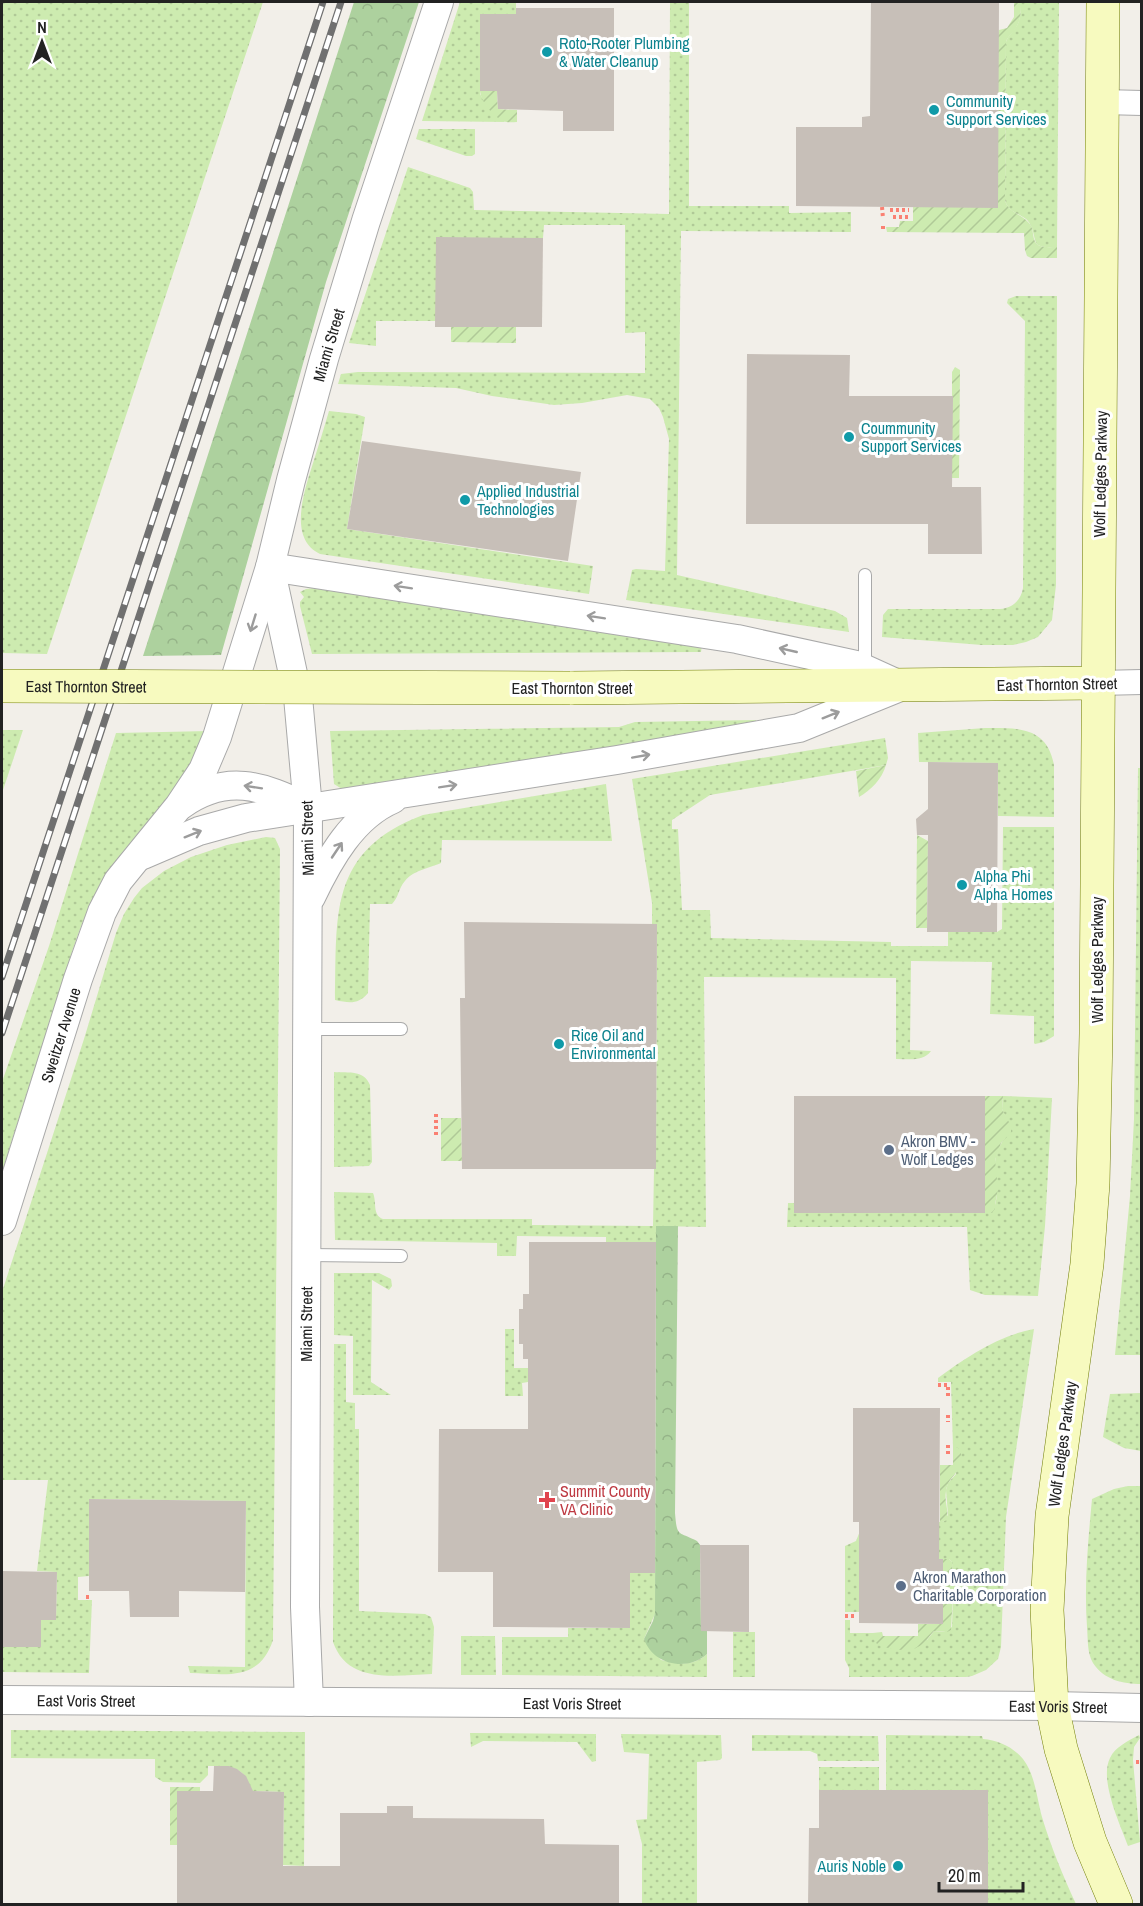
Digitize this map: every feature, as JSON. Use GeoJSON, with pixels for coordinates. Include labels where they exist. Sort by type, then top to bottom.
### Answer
{"type":"FeatureCollection","features":[{"type":"Feature","properties":{"kind":"main road","name":"Wolf Ledges Parkway"},"geometry":{"type":"LineString","coordinates":[[1103,2],[1093,1184],[1086,1264],[1052,1516],[1047,1610],[1052,1706],[1061,1749],[1090,1842],[1116,1905]]}},
{"type":"Feature","properties":{"kind":"main road","name":"East Thornton Street"},"geometry":{"type":"LineString","coordinates":[[2,686],[570,688],[1098,683]]}},
{"type":"Feature","properties":{"kind":"street","name":"Miami Street"},"geometry":{"type":"LineString","coordinates":[[309,1702],[305,1607],[308,808],[298,697],[270,567],[324,359],[366,221],[439,2]]}},
{"type":"Feature","properties":{"kind":"street"},"geometry":{"type":"LineString","coordinates":[[1103,102],[1142,103]]}},
{"type":"Feature","properties":{"kind":"street"},"geometry":{"type":"LineString","coordinates":[[270,567],[737,639],[856,665],[902,686]]}},
{"type":"Feature","properties":{"kind":"street","name":"Sweitzer Avenue"},"geometry":{"type":"LineString","coordinates":[[2,1221],[78,979],[102,912],[118,881],[139,857],[203,770],[217,737],[270,567]]}},
{"type":"Feature","properties":{"kind":"street","name":"East Thornton Street"},"geometry":{"type":"LineString","coordinates":[[1098,683],[1142,682]]}},
{"type":"Feature","properties":{"kind":"street"},"geometry":{"type":"LineString","coordinates":[[308,901],[323,871],[346,837],[364,817],[381,804],[410,792],[616,760],[799,728],[902,686]]}},
{"type":"Feature","properties":{"kind":"street"},"geometry":{"type":"LineString","coordinates":[[178,806],[207,790],[230,785],[254,786],[279,794],[308,808]]}},
{"type":"Feature","properties":{"kind":"street","name":"Sweitzer Avenue"},"geometry":{"type":"LineString","coordinates":[[139,857],[199,831],[246,818],[410,792]]}},
{"type":"Feature","properties":{"kind":"street","name":"East Voris Street"},"geometry":{"type":"LineString","coordinates":[[2,1700],[1142,1708]]}},
{"type":"Feature","properties":{"kind":"lane"},"geometry":{"type":"LineString","coordinates":[[865,575],[865,669]]}},
{"type":"Feature","properties":{"kind":"lane"},"geometry":{"type":"LineString","coordinates":[[308,1029],[401,1029]]}},
{"type":"Feature","properties":{"kind":"lane"},"geometry":{"type":"LineString","coordinates":[[307,1256],[401,1256]]}},
{"type":"Feature","properties":{"kind":"path"},"geometry":{"type":"LineString","coordinates":[[882,207],[883,218]]}},
{"type":"Feature","properties":{"kind":"path"},"geometry":{"type":"LineString","coordinates":[[890,210],[909,210]]}},
{"type":"Feature","properties":{"kind":"path"},"geometry":{"type":"LineString","coordinates":[[893,217],[909,218]]}},
{"type":"Feature","properties":{"kind":"path"},"geometry":{"type":"LineString","coordinates":[[883,226],[883,232]]}},
{"type":"Feature","properties":{"kind":"path"},"geometry":{"type":"LineString","coordinates":[[436,1114],[436,1138]]}},
{"type":"Feature","properties":{"kind":"path"},"geometry":{"type":"LineString","coordinates":[[938,1384],[948,1384],[948,1398]]}},
{"type":"Feature","properties":{"kind":"path"},"geometry":{"type":"LineString","coordinates":[[948,1415],[948,1422]]}},
{"type":"Feature","properties":{"kind":"path"},"geometry":{"type":"LineString","coordinates":[[948,1445],[948,1455]]}},
{"type":"Feature","properties":{"kind":"path"},"geometry":{"type":"LineString","coordinates":[[86,1597],[92,1597]]}},
{"type":"Feature","properties":{"kind":"path"},"geometry":{"type":"LineString","coordinates":[[845,1616],[854,1616]]}},
{"type":"Feature","properties":{"kind":"green space"},"geometry":{"type":"Polygon","coordinates":[[[2,2],[263,2],[47,654],[2,653],[2,2]]]}},
{"type":"Feature","properties":{"kind":"green space"},"geometry":{"type":"Polygon","coordinates":[[[354,2],[419,2],[326,282],[221,655],[143,656],[354,2]]]}},
{"type":"Feature","properties":{"kind":"green space"},"geometry":{"type":"Polygon","coordinates":[[[460,2],[516,2],[516,14],[480,14],[480,94],[487,106],[505,122],[422,121],[460,2]]]}},
{"type":"Feature","properties":{"kind":"green space"},"geometry":{"type":"Polygon","coordinates":[[[670,2],[689,2],[689,206],[789,206],[789,213],[851,212],[851,232],[681,231],[677,575],[835,611],[847,618],[849,632],[626,600],[632,570],[665,571],[669,439],[659,408],[650,399],[627,395],[582,403],[554,405],[456,388],[338,384],[341,374],[358,372],[645,373],[645,332],[625,333],[625,225],[544,225],[543,238],[436,321],[376,321],[376,346],[349,343],[408,167],[470,188],[473,192],[474,210],[669,214],[670,2]]]}},
{"type":"Feature","properties":{"kind":"green space"},"geometry":{"type":"Polygon","coordinates":[[[1014,2],[1021,2],[1021,8],[1018,23],[1006,42],[1005,200],[1009,208],[1031,225],[1034,240],[1038,245],[1057,247],[1057,258],[1027,256],[1024,233],[887,232],[886,227],[899,227],[900,221],[913,221],[913,207],[999,30],[1007,28],[1014,17],[1014,2]]]}},
{"type":"Feature","properties":{"kind":"green space"},"geometry":{"type":"Polygon","coordinates":[[[1021,2],[1059,2],[1057,247],[1038,245],[1029,222],[1011,209],[1005,200],[1006,42],[1018,24],[1021,2]]]}},
{"type":"Feature","properties":{"kind":"green space"},"geometry":{"type":"Polygon","coordinates":[[[480,91],[497,91],[498,109],[517,110],[517,122],[505,122],[495,116],[485,104],[480,91]]]}},
{"type":"Feature","properties":{"kind":"green space"},"geometry":{"type":"Polygon","coordinates":[[[419,129],[475,129],[475,154],[466,156],[416,139],[419,129]]]}},
{"type":"Feature","properties":{"kind":"green space"},"geometry":{"type":"Polygon","coordinates":[[[1016,296],[1057,296],[1056,585],[1052,620],[1038,637],[1013,645],[982,645],[882,637],[883,615],[888,609],[1000,609],[1012,605],[1022,592],[1025,321],[1007,303],[1008,299],[1016,296]]]}},
{"type":"Feature","properties":{"kind":"green space"},"geometry":{"type":"Polygon","coordinates":[[[451,327],[516,327],[516,343],[451,342],[451,327]]]}},
{"type":"Feature","properties":{"kind":"green space"},"geometry":{"type":"Polygon","coordinates":[[[955,367],[960,370],[959,478],[952,478],[952,372],[955,367]]]}},
{"type":"Feature","properties":{"kind":"green space"},"geometry":{"type":"Polygon","coordinates":[[[329,411],[365,417],[347,529],[593,566],[589,594],[320,554],[310,546],[304,536],[301,511],[303,497],[329,411]]]}},
{"type":"Feature","properties":{"kind":"green space"},"geometry":{"type":"Polygon","coordinates":[[[314,588],[702,645],[701,652],[312,654],[300,606],[304,597],[300,592],[314,588]]]}},
{"type":"Feature","properties":{"kind":"green space"},"geometry":{"type":"Polygon","coordinates":[[[756,720],[756,725],[342,789],[334,784],[330,731],[619,727],[635,722],[756,720]]]}},
{"type":"Feature","properties":{"kind":"green space"},"geometry":{"type":"Polygon","coordinates":[[[985,728],[1019,729],[1038,736],[1045,743],[1054,765],[1054,817],[998,816],[998,763],[919,762],[918,733],[985,728]]]}},
{"type":"Feature","properties":{"kind":"green space"},"geometry":{"type":"Polygon","coordinates":[[[2,730],[23,730],[2,793],[2,730]]]}},
{"type":"Feature","properties":{"kind":"green space"},"geometry":{"type":"Polygon","coordinates":[[[209,731],[187,773],[129,845],[94,898],[80,928],[2,1172],[2,1082],[49,946],[116,733],[209,731]]]}},
{"type":"Feature","properties":{"kind":"green space"},"geometry":{"type":"Polygon","coordinates":[[[885,738],[888,758],[886,765],[710,795],[672,820],[672,829],[678,829],[682,910],[710,910],[711,938],[891,942],[891,946],[948,946],[948,932],[997,932],[1002,929],[1003,827],[1054,827],[1054,1036],[1035,1044],[1034,1016],[990,1014],[992,962],[911,961],[910,1050],[931,1051],[924,1057],[915,1059],[896,1059],[896,978],[704,977],[706,1227],[657,1226],[656,1242],[606,1242],[606,1237],[517,1236],[516,1256],[497,1256],[497,1243],[335,1240],[334,1192],[373,1193],[377,1215],[383,1219],[532,1219],[532,1225],[653,1226],[654,1169],[656,1168],[657,924],[652,924],[652,903],[632,779],[885,738]]]}},
{"type":"Feature","properties":{"kind":"green space"},"geometry":{"type":"Polygon","coordinates":[[[886,765],[876,784],[859,797],[856,771],[886,765]]]}},
{"type":"Feature","properties":{"kind":"green space"},"geometry":{"type":"Polygon","coordinates":[[[1138,768],[1142,768],[1142,1355],[1115,1355],[1130,1196],[1134,1119],[1138,768]]]}},
{"type":"Feature","properties":{"kind":"green space"},"geometry":{"type":"Polygon","coordinates":[[[606,784],[612,841],[442,840],[441,863],[418,871],[409,877],[392,904],[370,904],[368,993],[361,1000],[353,1002],[335,1000],[336,940],[344,889],[354,867],[369,847],[392,830],[423,815],[606,784]]]}},
{"type":"Feature","properties":{"kind":"green space"},"geometry":{"type":"Polygon","coordinates":[[[917,835],[928,841],[927,928],[916,928],[917,835]]]}},
{"type":"Feature","properties":{"kind":"green space"},"geometry":{"type":"Polygon","coordinates":[[[266,837],[275,838],[280,849],[273,1640],[267,1654],[259,1663],[240,1673],[190,1673],[188,1666],[245,1667],[246,1501],[89,1499],[89,1576],[78,1577],[78,1600],[92,1600],[89,1673],[2,1672],[2,1647],[41,1647],[41,1620],[56,1620],[57,1572],[37,1571],[48,1480],[2,1480],[2,1292],[124,914],[142,888],[164,871],[191,857],[227,845],[266,837]]]}},
{"type":"Feature","properties":{"kind":"green space"},"geometry":{"type":"Polygon","coordinates":[[[334,1072],[360,1075],[370,1085],[372,1162],[369,1166],[334,1167],[334,1072]]]}},
{"type":"Feature","properties":{"kind":"green space"},"geometry":{"type":"Polygon","coordinates":[[[985,1096],[1003,1096],[1002,1109],[1011,1126],[1011,1132],[1001,1143],[995,1160],[998,1189],[992,1213],[985,1213],[985,1096]]]}},
{"type":"Feature","properties":{"kind":"green space"},"geometry":{"type":"Polygon","coordinates":[[[1003,1096],[1052,1098],[1045,1226],[1038,1296],[985,1295],[970,1290],[967,1227],[787,1227],[788,1203],[794,1203],[794,1213],[995,1205],[996,1156],[1011,1129],[1002,1109],[1003,1096]]]}},
{"type":"Feature","properties":{"kind":"green space"},"geometry":{"type":"Polygon","coordinates":[[[441,1118],[461,1118],[462,1161],[441,1161],[441,1118]]]}},
{"type":"Feature","properties":{"kind":"green space"},"geometry":{"type":"Polygon","coordinates":[[[656,1226],[678,1226],[675,1513],[680,1533],[697,1541],[700,1545],[701,1631],[707,1631],[707,1654],[699,1660],[681,1664],[671,1663],[655,1655],[648,1648],[644,1639],[655,1613],[656,1226]]]}},
{"type":"Feature","properties":{"kind":"green space"},"geometry":{"type":"Polygon","coordinates":[[[334,1273],[379,1273],[391,1279],[392,1286],[389,1290],[372,1280],[371,1382],[391,1395],[353,1395],[353,1336],[334,1335],[334,1273]]]}},
{"type":"Feature","properties":{"kind":"green space"},"geometry":{"type":"Polygon","coordinates":[[[505,1329],[514,1329],[514,1368],[528,1368],[528,1382],[522,1383],[523,1396],[505,1396],[505,1329]]]}},
{"type":"Feature","properties":{"kind":"green space"},"geometry":{"type":"Polygon","coordinates":[[[1034,1329],[1006,1517],[1001,1647],[998,1659],[986,1670],[966,1677],[849,1677],[849,1668],[845,1660],[845,1620],[850,1620],[850,1633],[873,1633],[873,1638],[927,1640],[934,1631],[944,1632],[952,1627],[952,1562],[949,1559],[859,1559],[859,1612],[845,1612],[845,1546],[856,1541],[860,1523],[943,1522],[948,1515],[946,1490],[948,1483],[956,1474],[958,1448],[953,1448],[951,1382],[938,1382],[938,1378],[984,1348],[1009,1336],[1034,1329]]]}},
{"type":"Feature","properties":{"kind":"green space"},"geometry":{"type":"Polygon","coordinates":[[[334,1344],[346,1344],[346,1402],[355,1403],[355,1429],[359,1429],[359,1611],[425,1614],[431,1617],[434,1627],[432,1674],[389,1676],[361,1671],[340,1656],[333,1642],[334,1344]]]}},
{"type":"Feature","properties":{"kind":"green space"},"geometry":{"type":"Polygon","coordinates":[[[1141,1393],[1141,1451],[1124,1448],[1103,1437],[1110,1394],[1141,1393]]]}},
{"type":"Feature","properties":{"kind":"green space"},"geometry":{"type":"Polygon","coordinates":[[[953,1448],[961,1451],[960,1466],[946,1491],[947,1520],[940,1523],[940,1465],[953,1465],[953,1448]]]}},
{"type":"Feature","properties":{"kind":"green space"},"geometry":{"type":"Polygon","coordinates":[[[1141,1486],[1141,1684],[1121,1682],[1097,1669],[1089,1650],[1086,1611],[1092,1499],[1114,1489],[1141,1486]]]}},
{"type":"Feature","properties":{"kind":"green space"},"geometry":{"type":"Polygon","coordinates":[[[943,1559],[949,1559],[952,1562],[951,1630],[934,1631],[924,1643],[913,1649],[894,1649],[877,1644],[873,1633],[882,1632],[883,1636],[918,1636],[918,1624],[943,1624],[943,1559]]]}},
{"type":"Feature","properties":{"kind":"green space"},"geometry":{"type":"Polygon","coordinates":[[[630,1573],[655,1573],[655,1614],[644,1639],[661,1660],[691,1663],[707,1654],[707,1677],[502,1675],[502,1637],[568,1637],[568,1628],[630,1628],[630,1573]]]}},
{"type":"Feature","properties":{"kind":"green space"},"geometry":{"type":"Polygon","coordinates":[[[733,1632],[755,1632],[755,1677],[733,1677],[733,1632]]]}},
{"type":"Feature","properties":{"kind":"green space"},"geometry":{"type":"Polygon","coordinates":[[[461,1636],[495,1636],[496,1675],[461,1675],[461,1636]]]}},
{"type":"Feature","properties":{"kind":"green space"},"geometry":{"type":"Polygon","coordinates":[[[11,1730],[305,1732],[304,1866],[283,1865],[284,1792],[251,1791],[245,1777],[236,1769],[208,1766],[208,1775],[200,1783],[163,1782],[155,1777],[155,1759],[11,1758],[11,1730]]]}},
{"type":"Feature","properties":{"kind":"green space"},"geometry":{"type":"Polygon","coordinates":[[[470,1733],[596,1734],[596,1761],[592,1762],[577,1742],[483,1741],[471,1747],[470,1733]]]}},
{"type":"Feature","properties":{"kind":"green space"},"geometry":{"type":"Polygon","coordinates":[[[621,1734],[721,1735],[722,1758],[697,1762],[697,1904],[642,1904],[642,1844],[636,1820],[647,1819],[649,1754],[624,1752],[621,1734]]]}},
{"type":"Feature","properties":{"kind":"green space"},"geometry":{"type":"Polygon","coordinates":[[[752,1735],[878,1736],[879,1761],[818,1761],[817,1754],[810,1751],[752,1751],[752,1735]]]}},
{"type":"Feature","properties":{"kind":"green space"},"geometry":{"type":"Polygon","coordinates":[[[886,1735],[982,1736],[983,1739],[1005,1745],[1015,1751],[1023,1759],[1030,1772],[1049,1839],[1076,1904],[988,1904],[988,1791],[886,1790],[886,1735]]]}},
{"type":"Feature","properties":{"kind":"green space"},"geometry":{"type":"Polygon","coordinates":[[[1139,1735],[1140,1738],[1134,1747],[1133,1760],[1140,1842],[1128,1846],[1112,1802],[1107,1767],[1115,1751],[1139,1735]]]}},
{"type":"Feature","properties":{"kind":"green space"},"geometry":{"type":"Polygon","coordinates":[[[819,1767],[879,1767],[879,1790],[819,1790],[819,1767]]]}},
{"type":"Feature","properties":{"kind":"green space"},"geometry":{"type":"Polygon","coordinates":[[[170,1787],[200,1787],[200,1791],[177,1792],[177,1845],[170,1845],[170,1787]]]}},
{"type":"Feature","properties":{"kind":"building","name":"Community Support Services"},"geometry":{"type":"Polygon","coordinates":[[[871,2],[999,2],[998,208],[796,206],[796,127],[862,127],[862,117],[870,116],[871,2]]]}},
{"type":"Feature","properties":{"kind":"building","name":"Roto-Rooter Plumbing & Water Cleanup"},"geometry":{"type":"Polygon","coordinates":[[[516,8],[614,8],[614,131],[563,131],[563,111],[498,109],[497,91],[480,91],[480,14],[516,14],[516,8]]]}},
{"type":"Feature","properties":{"kind":"building"},"geometry":{"type":"Polygon","coordinates":[[[436,237],[543,238],[542,327],[435,327],[436,237]]]}},
{"type":"Feature","properties":{"kind":"building","name":"Coummunity Support Services"},"geometry":{"type":"Polygon","coordinates":[[[747,354],[850,355],[849,396],[953,396],[952,487],[981,487],[982,554],[928,554],[928,524],[746,524],[747,354]]]}},
{"type":"Feature","properties":{"kind":"building","name":"Applied Industrial Technologies"},"geometry":{"type":"Polygon","coordinates":[[[362,441],[581,472],[568,561],[347,529],[362,441]]]}},
{"type":"Feature","properties":{"kind":"building","name":"Alpha Phi Alpha Homes"},"geometry":{"type":"Polygon","coordinates":[[[928,762],[998,763],[997,932],[927,932],[928,835],[917,835],[916,819],[928,809],[928,762]]]}},
{"type":"Feature","properties":{"kind":"building","name":"Rice Oil and Environmental"},"geometry":{"type":"Polygon","coordinates":[[[464,922],[657,924],[656,1169],[462,1169],[460,998],[465,998],[464,922]]]}},
{"type":"Feature","properties":{"kind":"building","name":"Akron BMV - Wolf Ledges"},"geometry":{"type":"Polygon","coordinates":[[[794,1096],[985,1096],[985,1213],[794,1213],[794,1096]]]}},
{"type":"Feature","properties":{"kind":"building","name":"Summit County VA Clinic"},"geometry":{"type":"Polygon","coordinates":[[[529,1242],[656,1242],[655,1573],[630,1573],[630,1628],[493,1627],[493,1572],[438,1572],[439,1429],[528,1429],[528,1359],[523,1359],[523,1344],[519,1344],[519,1309],[523,1309],[523,1294],[529,1294],[529,1242]]]}},
{"type":"Feature","properties":{"kind":"building"},"geometry":{"type":"Polygon","coordinates":[[[853,1408],[940,1408],[939,1559],[943,1559],[943,1624],[859,1623],[859,1522],[853,1522],[853,1408]]]}},
{"type":"Feature","properties":{"kind":"building"},"geometry":{"type":"Polygon","coordinates":[[[89,1499],[246,1501],[245,1592],[179,1591],[179,1617],[130,1617],[129,1591],[89,1591],[89,1499]]]}},
{"type":"Feature","properties":{"kind":"building"},"geometry":{"type":"Polygon","coordinates":[[[700,1545],[749,1545],[749,1632],[701,1631],[700,1545]]]}},
{"type":"Feature","properties":{"kind":"building"},"geometry":{"type":"Polygon","coordinates":[[[2,1571],[57,1572],[56,1620],[41,1620],[41,1647],[2,1647],[2,1571]]]}},
{"type":"Feature","properties":{"kind":"building"},"geometry":{"type":"Polygon","coordinates":[[[214,1766],[229,1766],[237,1769],[246,1776],[253,1791],[284,1792],[283,1866],[340,1866],[340,1813],[387,1813],[387,1806],[413,1806],[413,1818],[544,1819],[545,1844],[619,1845],[619,1905],[177,1905],[177,1791],[213,1791],[214,1766]]]}},
{"type":"Feature","properties":{"kind":"building","name":"Auris Noble"},"geometry":{"type":"Polygon","coordinates":[[[819,1790],[988,1790],[988,1905],[808,1905],[809,1828],[819,1828],[819,1790]]]}},
{"type":"Feature","properties":{"kind":"railway"},"geometry":{"type":"LineString","coordinates":[[2,977],[323,2]]}},
{"type":"Feature","properties":{"kind":"railway"},"geometry":{"type":"LineString","coordinates":[[2,1033],[341,2]]}},
{"type":"Feature","properties":{"kind":"place","name":"Roto-Rooter Plumbing & Water Cleanup"},"geometry":{"type":"Point","coordinates":[547,52]}},
{"type":"Feature","properties":{"kind":"place","name":"Community Support Services"},"geometry":{"type":"Point","coordinates":[934,110]}},
{"type":"Feature","properties":{"kind":"place","name":"Coummunity Support Services"},"geometry":{"type":"Point","coordinates":[849,437]}},
{"type":"Feature","properties":{"kind":"place","name":"Applied Industrial Technologies"},"geometry":{"type":"Point","coordinates":[465,500]}},
{"type":"Feature","properties":{"kind":"place","name":"Alpha Phi Alpha Homes"},"geometry":{"type":"Point","coordinates":[962,885]}},
{"type":"Feature","properties":{"kind":"place","name":"Rice Oil and Environmental"},"geometry":{"type":"Point","coordinates":[559,1044]}},
{"type":"Feature","properties":{"kind":"place","name":"Akron BMV - Wolf Ledges"},"geometry":{"type":"Point","coordinates":[889,1150]}},
{"type":"Feature","properties":{"kind":"place","name":"Summit County VA Clinic"},"geometry":{"type":"Point","coordinates":[547,1500]}},
{"type":"Feature","properties":{"kind":"place","name":"Akron Marathon Charitable Corporation"},"geometry":{"type":"Point","coordinates":[901,1586]}},
{"type":"Feature","properties":{"kind":"place","name":"Auris Noble"},"geometry":{"type":"Point","coordinates":[898,1866]}}]}
